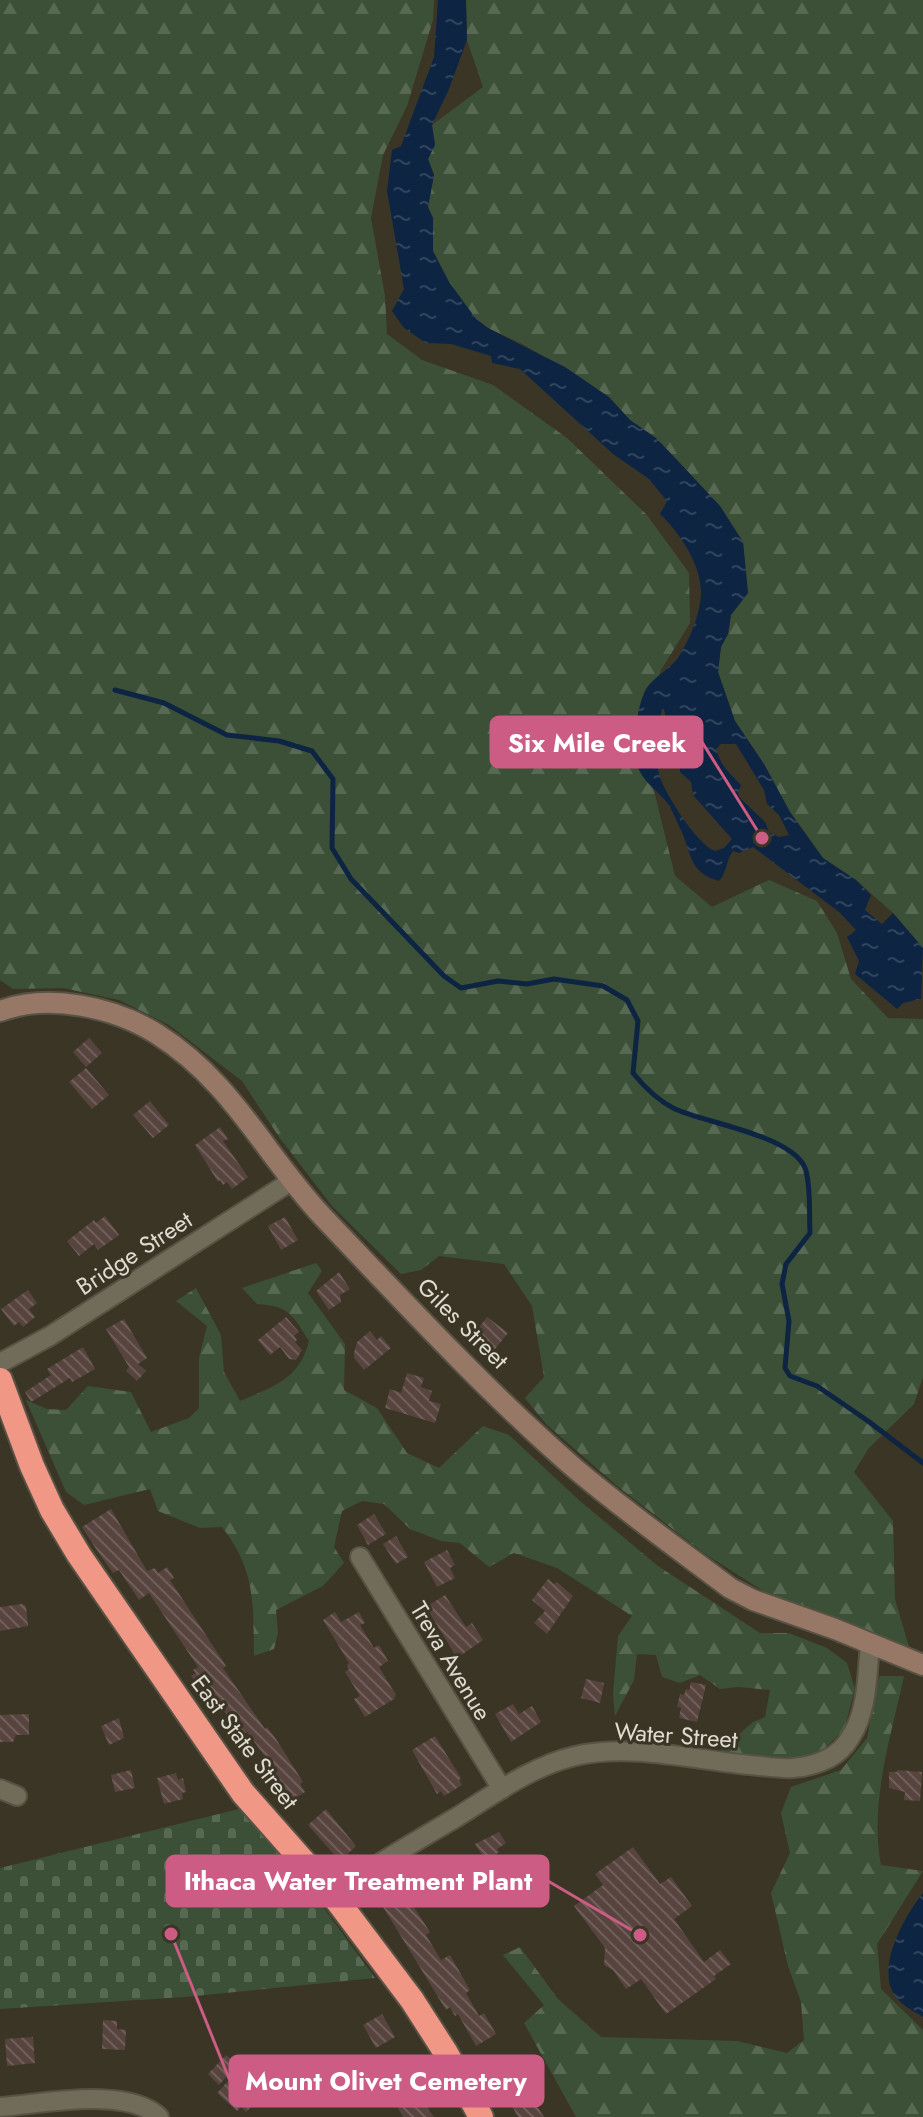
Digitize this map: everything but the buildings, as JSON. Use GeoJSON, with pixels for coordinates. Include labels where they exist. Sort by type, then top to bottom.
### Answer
{"type":"FeatureCollection","features":[{"type":"Feature","properties":{"kind":"highway","name":"East State Street"},"geometry":{"type":"LineString","coordinates":[[0,1380],[32,1466],[52,1510],[79,1555],[243,1793],[333,1895],[412,2000],[481,2117]]}},
{"type":"Feature","properties":{"kind":"street","name":"Giles Street"},"geometry":{"type":"LineString","coordinates":[[0,1011],[38,1004],[72,1005],[126,1017],[158,1034],[215,1079],[321,1214],[496,1394],[571,1465],[741,1594],[923,1665]]}},
{"type":"Feature","properties":{"kind":"street","name":"Bridge Street"},"geometry":{"type":"LineString","coordinates":[[0,1363],[50,1336],[293,1180]]}},
{"type":"Feature","properties":{"kind":"street","name":"Treva Avenue"},"geometry":{"type":"LineString","coordinates":[[360,1557],[502,1789]]}},
{"type":"Feature","properties":{"kind":"street","name":"Water Street"},"geometry":{"type":"LineString","coordinates":[[333,1895],[529,1773],[563,1759],[594,1754],[645,1753],[790,1768],[821,1762],[842,1749],[858,1723],[865,1694],[870,1644]]}},
{"type":"Feature","properties":{"kind":"street"},"geometry":{"type":"LineString","coordinates":[[0,2107],[110,2098],[136,2104],[159,2117]]}},
{"type":"Feature","properties":{"kind":"green space"},"geometry":{"type":"Polygon","coordinates":[[[0,0],[434,0],[433,20],[407,106],[383,155],[371,218],[385,296],[387,334],[422,360],[493,385],[567,438],[647,515],[689,573],[690,623],[661,670],[642,742],[675,876],[712,907],[769,880],[817,901],[837,933],[851,979],[888,1018],[923,1019],[923,1377],[914,1404],[869,1448],[854,1472],[893,1521],[895,1599],[909,1647],[768,1594],[705,1554],[616,1485],[546,1424],[525,1398],[544,1377],[532,1306],[504,1264],[439,1256],[421,1270],[401,1274],[332,1206],[279,1137],[242,1081],[169,1025],[119,1000],[63,988],[13,989],[0,980],[0,0]]]}},
{"type":"Feature","properties":{"kind":"green space"},"geometry":{"type":"Polygon","coordinates":[[[466,0],[923,0],[923,948],[893,913],[856,880],[823,858],[790,812],[764,764],[735,721],[718,672],[721,647],[728,634],[731,615],[748,593],[743,542],[720,506],[656,438],[630,420],[609,397],[476,319],[449,282],[433,251],[433,218],[428,207],[434,175],[428,159],[435,144],[432,125],[483,87],[467,40],[466,0]]]}},
{"type":"Feature","properties":{"kind":"green space"},"geometry":{"type":"Polygon","coordinates":[[[316,1263],[322,1271],[308,1293],[345,1344],[344,1390],[377,1408],[407,1453],[439,1468],[483,1426],[509,1435],[580,1501],[658,1566],[760,1633],[789,1633],[827,1648],[847,1663],[855,1689],[844,1730],[818,1754],[780,1762],[715,1755],[753,1722],[765,1717],[770,1690],[720,1689],[700,1675],[680,1683],[662,1677],[656,1655],[637,1654],[634,1680],[615,1716],[613,1694],[618,1636],[632,1616],[557,1568],[514,1553],[489,1567],[460,1543],[441,1541],[410,1529],[384,1504],[362,1501],[342,1511],[334,1547],[344,1563],[323,1586],[276,1610],[278,1633],[274,1649],[254,1656],[252,1603],[247,1573],[222,1527],[200,1528],[158,1511],[150,1489],[84,1505],[66,1492],[26,1400],[47,1409],[66,1410],[88,1386],[131,1392],[151,1432],[189,1418],[199,1408],[199,1358],[207,1326],[176,1301],[196,1288],[221,1335],[224,1372],[240,1401],[264,1391],[292,1373],[305,1354],[309,1341],[289,1313],[257,1304],[242,1288],[316,1263]]]}},
{"type":"Feature","properties":{"kind":"green space"},"geometry":{"type":"Polygon","coordinates":[[[879,1676],[904,1676],[880,1794],[878,1842],[881,1865],[923,1871],[877,1944],[881,1989],[923,2030],[923,2117],[576,2117],[524,2023],[544,2005],[503,1955],[520,1947],[558,1999],[601,2037],[737,2041],[787,2053],[804,2040],[801,2002],[788,1966],[771,1893],[790,1853],[781,1813],[791,1787],[841,1770],[867,1738],[879,1676]]]}},
{"type":"Feature","properties":{"kind":"green space"},"geometry":{"type":"Polygon","coordinates":[[[239,1809],[310,1889],[375,1978],[185,1997],[0,2009],[0,1868],[239,1809]]]}},
{"type":"Feature","properties":{"kind":"water"},"geometry":{"type":"Polygon","coordinates":[[[438,0],[466,0],[467,40],[432,125],[435,145],[428,159],[434,175],[428,207],[433,218],[433,251],[449,282],[476,319],[488,328],[565,367],[609,397],[630,420],[656,438],[720,506],[743,542],[748,593],[731,615],[728,634],[721,647],[718,672],[735,721],[764,764],[790,812],[823,858],[856,880],[871,895],[865,910],[882,924],[893,913],[923,948],[921,999],[903,1003],[897,1009],[855,974],[859,961],[847,937],[856,930],[839,912],[753,847],[739,853],[733,851],[719,881],[701,872],[692,860],[669,806],[641,773],[635,743],[641,700],[651,683],[682,651],[696,619],[701,594],[694,561],[660,514],[667,501],[649,479],[613,454],[520,369],[492,363],[491,356],[451,344],[426,343],[404,328],[392,311],[404,289],[387,191],[392,150],[401,146],[434,57],[438,0]],[[662,709],[657,753],[658,770],[664,786],[683,819],[700,839],[715,851],[724,848],[732,839],[693,795],[691,782],[680,772],[662,709]],[[721,744],[716,749],[723,765],[741,785],[740,798],[765,822],[769,832],[779,837],[789,835],[779,815],[767,804],[764,790],[736,744],[721,744]]]}},
{"type":"Feature","properties":{"kind":"water"},"geometry":{"type":"Polygon","coordinates":[[[923,1893],[923,2017],[897,1998],[890,1987],[888,1973],[894,1944],[923,1893]]]}},
{"type":"Feature","properties":{"kind":"waterway"},"geometry":{"type":"LineString","coordinates":[[115,690],[164,703],[227,735],[279,741],[312,751],[333,779],[332,848],[351,879],[444,976],[461,988],[498,981],[527,984],[554,979],[603,986],[627,1000],[638,1021],[633,1073],[652,1093],[675,1109],[769,1140],[799,1159],[808,1178],[810,1233],[786,1264],[782,1284],[789,1321],[785,1368],[790,1376],[817,1386],[923,1463]]}},
{"type":"Feature","properties":{"kind":"place","name":"Six Mile Creek"},"geometry":{"type":"Point","coordinates":[762,838]}},
{"type":"Feature","properties":{"kind":"place","name":"Mount Olivet Cemetery"},"geometry":{"type":"Point","coordinates":[171,1934]}},
{"type":"Feature","properties":{"kind":"place","name":"Ithaca Water Treatment Plant"},"geometry":{"type":"Point","coordinates":[640,1935]}}]}
